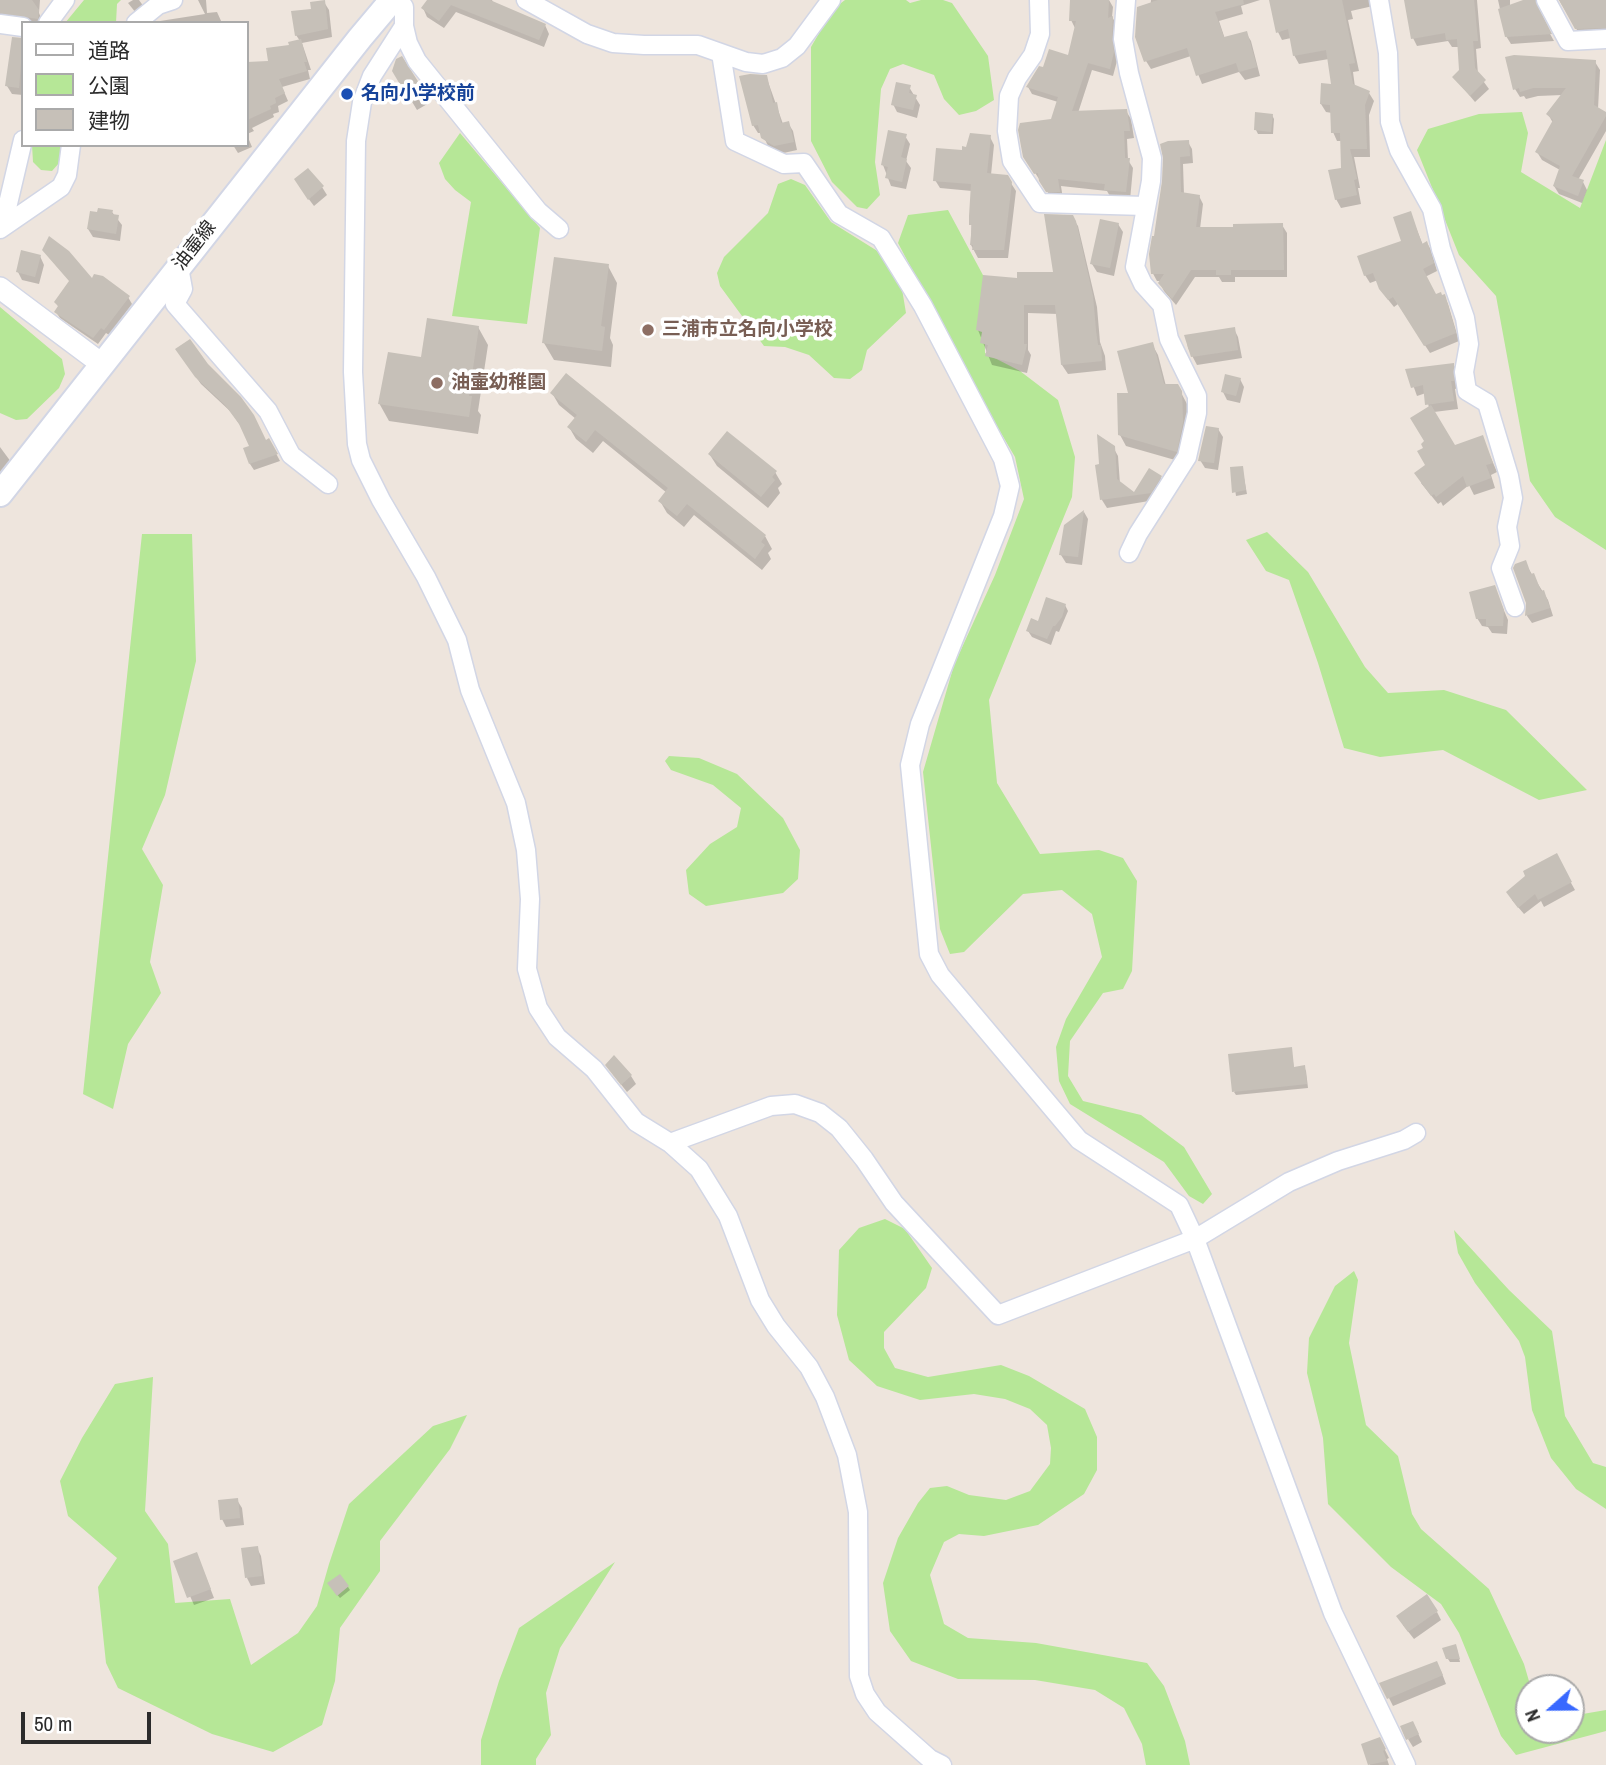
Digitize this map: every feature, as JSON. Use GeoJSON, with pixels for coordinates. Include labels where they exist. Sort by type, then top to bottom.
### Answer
{"type":"FeatureCollection","features":[{"type":"Feature","properties":{"kind":"main road","name":"油壷線"},"geometry":{"type":"LineString","coordinates":[[0,494],[360,38],[393,0]]}},
{"type":"Feature","properties":{"kind":"street"},"geometry":{"type":"LineString","coordinates":[[49,21],[65,0]]}},
{"type":"Feature","properties":{"kind":"street"},"geometry":{"type":"LineString","coordinates":[[138,21],[158,5],[173,0]]}},
{"type":"Feature","properties":{"kind":"street"},"geometry":{"type":"LineString","coordinates":[[399,0],[404,7],[404,26],[416,61],[538,211],[559,229]]}},
{"type":"Feature","properties":{"kind":"street"},"geometry":{"type":"LineString","coordinates":[[526,0],[587,34],[613,43],[644,46],[698,45],[746,62],[763,64],[782,58],[797,46],[831,0]]}},
{"type":"Feature","properties":{"kind":"street"},"geometry":{"type":"LineString","coordinates":[[1039,0],[1040,34],[1033,55],[1017,78],[1009,96],[1007,131],[1013,161],[1040,203],[1145,206]]}},
{"type":"Feature","properties":{"kind":"street"},"geometry":{"type":"LineString","coordinates":[[1126,0],[1122,39],[1152,158],[1135,267],[1143,284],[1162,305],[1169,339],[1197,396],[1197,413],[1187,457],[1138,534],[1129,553]]}},
{"type":"Feature","properties":{"kind":"street"},"geometry":{"type":"LineString","coordinates":[[1379,0],[1388,53],[1390,122],[1399,150],[1432,209],[1441,249],[1465,318],[1469,344],[1464,372],[1467,391],[1487,403],[1509,476],[1513,498],[1507,527],[1510,546],[1501,568],[1514,607]]}},
{"type":"Feature","properties":{"kind":"street"},"geometry":{"type":"LineString","coordinates":[[1546,0],[1568,41],[1606,39]]}},
{"type":"Feature","properties":{"kind":"street"},"geometry":{"type":"LineString","coordinates":[[0,24],[21,27]]}},
{"type":"Feature","properties":{"kind":"street"},"geometry":{"type":"LineString","coordinates":[[404,26],[372,76],[362,102],[356,141],[353,372],[357,444],[361,460],[426,577],[457,640],[470,690],[516,803],[526,850],[530,899],[527,969],[538,1008],[557,1037],[594,1069],[636,1122],[670,1143],[699,1169],[728,1216],[760,1300],[809,1367],[825,1397],[847,1455],[858,1512],[859,1676],[865,1694],[877,1712],[930,1759],[942,1765]]}},
{"type":"Feature","properties":{"kind":"street"},"geometry":{"type":"LineString","coordinates":[[721,53],[735,141],[784,164],[804,163],[839,214],[881,238],[923,306],[1003,459],[1010,486],[1003,516],[920,723],[910,765],[929,954],[940,975],[1079,1140],[1179,1205],[1195,1239],[1333,1613],[1406,1765]]}},
{"type":"Feature","properties":{"kind":"street"},"geometry":{"type":"LineString","coordinates":[[2,227],[4,201],[21,146]]}},
{"type":"Feature","properties":{"kind":"street"},"geometry":{"type":"LineString","coordinates":[[2,227],[61,187],[67,175],[71,147]]}},
{"type":"Feature","properties":{"kind":"street"},"geometry":{"type":"LineString","coordinates":[[178,267],[183,289],[175,304],[268,411],[291,455],[328,484]]}},
{"type":"Feature","properties":{"kind":"street"},"geometry":{"type":"LineString","coordinates":[[0,288],[103,365]]}},
{"type":"Feature","properties":{"kind":"street"},"geometry":{"type":"LineString","coordinates":[[670,1143],[771,1106],[795,1104],[820,1114],[839,1128],[894,1203],[998,1315],[1195,1239],[1289,1182],[1338,1161],[1404,1140],[1416,1133]]}},
{"type":"Feature","properties":{"kind":"green space"},"geometry":{"type":"Polygon","coordinates":[[[84,0],[121,0],[117,4],[116,21],[67,21],[84,0]]]}},
{"type":"Feature","properties":{"kind":"green space"},"geometry":{"type":"Polygon","coordinates":[[[845,0],[906,0],[910,3],[943,0],[952,3],[988,56],[994,100],[976,111],[959,115],[944,99],[934,75],[903,64],[890,69],[881,89],[875,162],[880,195],[867,209],[857,207],[832,182],[811,141],[811,47],[833,9],[845,0]]]}},
{"type":"Feature","properties":{"kind":"green space"},"geometry":{"type":"Polygon","coordinates":[[[1522,112],[1528,133],[1521,172],[1580,208],[1606,140],[1606,550],[1555,517],[1530,481],[1496,296],[1459,255],[1417,150],[1428,129],[1479,114],[1522,112]]]}},
{"type":"Feature","properties":{"kind":"green space"},"geometry":{"type":"Polygon","coordinates":[[[460,133],[540,228],[527,324],[452,316],[471,202],[445,179],[439,163],[460,133]]]}},
{"type":"Feature","properties":{"kind":"green space"},"geometry":{"type":"Polygon","coordinates":[[[32,147],[62,147],[60,162],[52,171],[41,170],[33,162],[32,147]]]}},
{"type":"Feature","properties":{"kind":"green space"},"geometry":{"type":"Polygon","coordinates":[[[791,179],[805,185],[831,222],[879,252],[902,289],[906,313],[867,350],[862,370],[850,379],[834,378],[809,355],[785,347],[764,346],[720,286],[717,273],[724,257],[768,213],[778,184],[791,179]]]}},
{"type":"Feature","properties":{"kind":"green space"},"geometry":{"type":"Polygon","coordinates":[[[948,210],[984,277],[985,353],[1020,371],[1058,400],[1075,457],[1072,497],[989,700],[997,783],[1040,854],[1099,850],[1123,858],[1137,881],[1132,971],[1123,989],[1103,993],[1070,1041],[1068,1076],[1083,1101],[1141,1115],[1184,1147],[1212,1194],[1203,1204],[1189,1196],[1164,1162],[1070,1104],[1059,1081],[1056,1047],[1066,1019],[1102,957],[1092,914],[1062,890],[1023,894],[964,952],[950,954],[940,929],[923,772],[954,665],[995,575],[1024,499],[1015,457],[974,387],[898,243],[908,215],[948,210]]]}},
{"type":"Feature","properties":{"kind":"green space"},"geometry":{"type":"Polygon","coordinates":[[[0,307],[62,359],[65,374],[59,388],[27,419],[16,420],[0,413],[0,307]]]}},
{"type":"Feature","properties":{"kind":"green space"},"geometry":{"type":"Polygon","coordinates":[[[1267,532],[1308,572],[1365,667],[1388,693],[1444,690],[1506,710],[1587,790],[1539,800],[1443,750],[1380,757],[1344,748],[1289,580],[1266,571],[1246,540],[1267,532]]]}},
{"type":"Feature","properties":{"kind":"green space"},"geometry":{"type":"Polygon","coordinates":[[[142,534],[192,534],[196,661],[165,795],[142,849],[163,885],[150,962],[161,993],[128,1044],[113,1109],[83,1094],[142,534]]]}},
{"type":"Feature","properties":{"kind":"green space"},"geometry":{"type":"Polygon","coordinates":[[[669,756],[699,758],[737,774],[783,818],[800,850],[798,879],[783,893],[706,906],[689,894],[686,870],[710,844],[737,827],[741,808],[713,785],[671,770],[665,761],[669,756]]]}},
{"type":"Feature","properties":{"kind":"green space"},"geometry":{"type":"Polygon","coordinates":[[[885,1219],[905,1229],[932,1268],[926,1288],[884,1332],[884,1348],[895,1368],[928,1377],[1001,1365],[1029,1376],[1085,1409],[1097,1437],[1097,1470],[1084,1494],[1038,1525],[984,1536],[959,1534],[944,1542],[930,1575],[944,1624],[968,1638],[1036,1643],[1147,1663],[1164,1686],[1185,1741],[1190,1765],[1146,1765],[1142,1744],[1124,1708],[1095,1690],[1035,1680],[958,1679],[911,1661],[890,1631],[883,1583],[898,1538],[930,1488],[947,1486],[969,1495],[1006,1500],[1030,1491],[1050,1464],[1051,1448],[1047,1425],[1030,1409],[1005,1399],[974,1394],[920,1400],[877,1386],[849,1360],[837,1315],[839,1250],[859,1228],[885,1219]]]}},
{"type":"Feature","properties":{"kind":"green space"},"geometry":{"type":"Polygon","coordinates":[[[1454,1230],[1509,1290],[1552,1331],[1565,1416],[1593,1463],[1606,1467],[1606,1509],[1576,1489],[1551,1458],[1532,1410],[1525,1357],[1519,1341],[1475,1283],[1458,1253],[1454,1230]]]}},
{"type":"Feature","properties":{"kind":"green space"},"geometry":{"type":"Polygon","coordinates":[[[1354,1271],[1358,1280],[1349,1343],[1366,1425],[1398,1456],[1412,1514],[1421,1529],[1489,1589],[1524,1664],[1527,1674],[1515,1674],[1515,1744],[1557,1744],[1516,1755],[1501,1736],[1459,1633],[1441,1604],[1391,1567],[1328,1504],[1323,1438],[1307,1373],[1309,1338],[1335,1286],[1354,1271]]]}},
{"type":"Feature","properties":{"kind":"green space"},"geometry":{"type":"Polygon","coordinates":[[[153,1377],[145,1511],[168,1544],[175,1603],[230,1599],[251,1665],[298,1633],[317,1606],[349,1504],[433,1426],[467,1415],[450,1449],[380,1541],[380,1571],[340,1628],[335,1681],[322,1725],[273,1752],[212,1734],[118,1688],[106,1663],[98,1587],[117,1558],[68,1516],[60,1481],[115,1384],[153,1377]]]}},
{"type":"Feature","properties":{"kind":"green space"},"geometry":{"type":"Polygon","coordinates":[[[615,1562],[560,1648],[546,1693],[551,1735],[536,1759],[536,1765],[481,1765],[481,1740],[519,1628],[615,1562]]]}},
{"type":"Feature","properties":{"kind":"green space"},"geometry":{"type":"Polygon","coordinates":[[[1606,1710],[1606,1731],[1585,1737],[1585,1714],[1606,1710]]]}},
{"type":"Feature","properties":{"kind":"building"},"geometry":{"type":"Polygon","coordinates":[[[0,0],[32,0],[39,10],[38,19],[0,13],[0,0]]]}},
{"type":"Feature","properties":{"kind":"building"},"geometry":{"type":"Polygon","coordinates":[[[325,0],[328,29],[295,36],[291,11],[311,9],[310,2],[325,0]]]}},
{"type":"Feature","properties":{"kind":"building"},"geometry":{"type":"Polygon","coordinates":[[[427,0],[490,0],[546,24],[539,40],[451,5],[439,21],[421,8],[427,0]]]}},
{"type":"Feature","properties":{"kind":"building"},"geometry":{"type":"Polygon","coordinates":[[[1070,0],[1109,0],[1108,18],[1113,16],[1114,52],[1110,69],[1088,63],[1072,111],[1127,109],[1130,131],[1124,131],[1125,158],[1130,158],[1126,192],[1104,190],[1105,184],[1058,179],[1060,192],[1046,192],[1039,181],[1038,173],[1034,174],[1023,157],[1018,130],[1020,123],[1051,119],[1058,97],[1026,87],[1039,66],[1043,67],[1049,49],[1068,55],[1076,21],[1069,21],[1070,0]]]}},
{"type":"Feature","properties":{"kind":"building"},"geometry":{"type":"Polygon","coordinates":[[[1158,0],[1243,0],[1244,4],[1215,12],[1224,37],[1247,31],[1257,67],[1239,72],[1236,63],[1196,76],[1187,48],[1144,62],[1135,37],[1137,7],[1158,0]]]}},
{"type":"Feature","properties":{"kind":"building"},"geometry":{"type":"Polygon","coordinates":[[[1269,0],[1342,0],[1355,63],[1349,64],[1353,84],[1370,91],[1365,105],[1367,149],[1350,149],[1357,179],[1354,180],[1357,195],[1335,200],[1328,170],[1341,168],[1340,133],[1331,133],[1330,105],[1320,104],[1321,83],[1331,84],[1326,50],[1293,56],[1288,29],[1276,33],[1269,0]]]}},
{"type":"Feature","properties":{"kind":"building"},"geometry":{"type":"Polygon","coordinates":[[[1404,0],[1474,0],[1478,41],[1473,41],[1475,68],[1486,80],[1470,96],[1452,77],[1459,70],[1457,39],[1446,40],[1445,33],[1411,39],[1404,0]]]}},
{"type":"Feature","properties":{"kind":"building"},"geometry":{"type":"Polygon","coordinates":[[[1523,0],[1535,0],[1552,34],[1505,37],[1498,9],[1523,0]]]}},
{"type":"Feature","properties":{"kind":"building"},"geometry":{"type":"Polygon","coordinates":[[[1559,0],[1606,0],[1606,28],[1575,29],[1559,0]]]}},
{"type":"Feature","properties":{"kind":"building"},"geometry":{"type":"Polygon","coordinates":[[[12,37],[21,38],[19,88],[5,86],[12,37]]]}},
{"type":"Feature","properties":{"kind":"building"},"geometry":{"type":"Polygon","coordinates":[[[301,39],[307,71],[279,79],[285,93],[275,98],[276,103],[270,106],[271,109],[248,120],[248,62],[268,61],[266,48],[289,45],[288,42],[301,39]]]}},
{"type":"Feature","properties":{"kind":"building"},"geometry":{"type":"Polygon","coordinates":[[[1514,55],[1596,60],[1594,105],[1606,112],[1606,116],[1572,176],[1584,180],[1578,196],[1553,186],[1560,166],[1535,152],[1553,120],[1546,114],[1566,88],[1533,88],[1520,92],[1519,88],[1513,90],[1505,57],[1514,55]]]}},
{"type":"Feature","properties":{"kind":"building"},"geometry":{"type":"Polygon","coordinates":[[[402,56],[426,94],[411,103],[392,71],[396,59],[402,56]]]}},
{"type":"Feature","properties":{"kind":"building"},"geometry":{"type":"Polygon","coordinates":[[[767,75],[781,123],[789,121],[794,142],[774,146],[761,138],[758,125],[752,126],[739,76],[767,75]]]}},
{"type":"Feature","properties":{"kind":"building"},"geometry":{"type":"Polygon","coordinates":[[[896,82],[911,85],[909,93],[917,95],[913,110],[891,105],[896,82]]]}},
{"type":"Feature","properties":{"kind":"building"},"geometry":{"type":"Polygon","coordinates":[[[1255,112],[1273,114],[1271,132],[1254,130],[1255,112]]]}},
{"type":"Feature","properties":{"kind":"building"},"geometry":{"type":"Polygon","coordinates":[[[888,130],[907,134],[901,157],[907,159],[902,182],[885,178],[888,167],[881,165],[888,130]]]}},
{"type":"Feature","properties":{"kind":"building"},"geometry":{"type":"Polygon","coordinates":[[[970,133],[991,135],[987,173],[1008,175],[1012,182],[1004,250],[972,250],[972,225],[969,225],[971,184],[933,181],[936,148],[962,150],[962,146],[966,147],[970,133]]]}},
{"type":"Feature","properties":{"kind":"building"},"geometry":{"type":"Polygon","coordinates":[[[1189,140],[1190,156],[1180,157],[1181,192],[1200,195],[1196,227],[1283,223],[1284,270],[1231,270],[1231,275],[1216,275],[1216,270],[1191,270],[1172,299],[1158,283],[1164,274],[1151,274],[1149,254],[1162,181],[1163,158],[1160,144],[1189,140]]]}},
{"type":"Feature","properties":{"kind":"building"},"geometry":{"type":"Polygon","coordinates":[[[308,168],[324,186],[308,200],[294,179],[308,168]]]}},
{"type":"Feature","properties":{"kind":"building"},"geometry":{"type":"Polygon","coordinates":[[[98,208],[113,210],[112,214],[119,215],[116,234],[87,229],[90,211],[97,212],[98,208]]]}},
{"type":"Feature","properties":{"kind":"building"},"geometry":{"type":"Polygon","coordinates":[[[1411,211],[1422,244],[1427,241],[1434,263],[1423,269],[1436,294],[1445,294],[1456,333],[1424,346],[1393,297],[1388,300],[1379,289],[1373,273],[1364,276],[1357,256],[1401,241],[1393,217],[1411,211]]]}},
{"type":"Feature","properties":{"kind":"building"},"geometry":{"type":"Polygon","coordinates":[[[1044,214],[1073,215],[1076,221],[1093,296],[1102,361],[1061,365],[1055,305],[1024,305],[1024,344],[1027,344],[1022,365],[985,356],[988,345],[980,343],[982,332],[976,330],[983,275],[1017,278],[1017,272],[1053,272],[1044,214]]]}},
{"type":"Feature","properties":{"kind":"building"},"geometry":{"type":"Polygon","coordinates":[[[1100,219],[1119,223],[1110,268],[1090,264],[1100,219]]]}},
{"type":"Feature","properties":{"kind":"building"},"geometry":{"type":"Polygon","coordinates":[[[49,236],[69,251],[92,278],[94,274],[103,276],[130,296],[104,330],[101,328],[93,338],[54,312],[58,306],[54,302],[69,281],[42,250],[49,236]]]}},
{"type":"Feature","properties":{"kind":"building"},"geometry":{"type":"Polygon","coordinates":[[[21,250],[41,255],[35,277],[16,272],[21,250]]]}},
{"type":"Feature","properties":{"kind":"building"},"geometry":{"type":"Polygon","coordinates":[[[554,257],[609,264],[601,326],[605,327],[602,351],[542,343],[554,257]]]}},
{"type":"Feature","properties":{"kind":"building"},"geometry":{"type":"Polygon","coordinates":[[[427,318],[479,326],[469,396],[472,396],[469,417],[378,404],[388,352],[421,357],[427,318]]]}},
{"type":"Feature","properties":{"kind":"building"},"geometry":{"type":"Polygon","coordinates":[[[1235,327],[1238,350],[1191,357],[1184,335],[1235,327]]]}},
{"type":"Feature","properties":{"kind":"building"},"geometry":{"type":"Polygon","coordinates":[[[190,339],[208,364],[241,397],[254,415],[266,440],[269,438],[278,454],[249,464],[243,448],[249,446],[239,424],[225,405],[195,377],[175,349],[190,339]]]}},
{"type":"Feature","properties":{"kind":"building"},"geometry":{"type":"Polygon","coordinates":[[[1153,342],[1164,384],[1178,384],[1182,391],[1183,422],[1177,452],[1118,435],[1117,393],[1128,393],[1117,351],[1153,342]]]}},
{"type":"Feature","properties":{"kind":"building"},"geometry":{"type":"Polygon","coordinates":[[[1454,363],[1454,381],[1451,381],[1454,401],[1425,405],[1423,385],[1411,388],[1405,369],[1454,363]]]}},
{"type":"Feature","properties":{"kind":"building"},"geometry":{"type":"Polygon","coordinates":[[[566,373],[766,535],[761,542],[765,545],[755,559],[687,504],[677,516],[658,501],[668,488],[595,430],[586,442],[567,427],[577,415],[550,393],[566,373]]]}},
{"type":"Feature","properties":{"kind":"building"},"geometry":{"type":"Polygon","coordinates":[[[1225,374],[1241,378],[1236,396],[1221,392],[1225,374]]]}},
{"type":"Feature","properties":{"kind":"building"},"geometry":{"type":"Polygon","coordinates":[[[1431,405],[1455,445],[1483,435],[1493,463],[1486,465],[1491,478],[1467,487],[1463,476],[1436,497],[1434,494],[1431,496],[1414,473],[1425,465],[1417,451],[1423,448],[1421,444],[1424,441],[1410,418],[1431,405]]]}},
{"type":"Feature","properties":{"kind":"building"},"geometry":{"type":"Polygon","coordinates":[[[1206,426],[1219,428],[1214,463],[1198,461],[1206,426]]]}},
{"type":"Feature","properties":{"kind":"building"},"geometry":{"type":"Polygon","coordinates":[[[727,431],[777,471],[772,477],[775,480],[761,497],[708,454],[727,431]]]}},
{"type":"Feature","properties":{"kind":"building"},"geometry":{"type":"Polygon","coordinates":[[[1097,434],[1115,446],[1117,479],[1134,492],[1149,468],[1162,476],[1151,493],[1100,500],[1095,465],[1099,464],[1097,434]]]}},
{"type":"Feature","properties":{"kind":"building"},"geometry":{"type":"Polygon","coordinates":[[[1243,466],[1246,490],[1232,493],[1230,467],[1243,466]]]}},
{"type":"Feature","properties":{"kind":"building"},"geometry":{"type":"Polygon","coordinates":[[[1084,510],[1078,557],[1059,555],[1064,525],[1084,510]]]}},
{"type":"Feature","properties":{"kind":"building"},"geometry":{"type":"Polygon","coordinates":[[[1526,560],[1541,591],[1544,590],[1550,608],[1525,616],[1526,603],[1513,568],[1515,564],[1526,560]]]}},
{"type":"Feature","properties":{"kind":"building"},"geometry":{"type":"Polygon","coordinates":[[[1495,585],[1504,610],[1503,626],[1486,626],[1486,619],[1476,619],[1469,592],[1495,585]]]}},
{"type":"Feature","properties":{"kind":"building"},"geometry":{"type":"Polygon","coordinates":[[[1046,597],[1066,604],[1062,617],[1053,626],[1047,639],[1026,631],[1031,618],[1038,621],[1046,597]]]}},
{"type":"Feature","properties":{"kind":"building"},"geometry":{"type":"Polygon","coordinates":[[[1557,853],[1572,882],[1538,900],[1535,894],[1518,908],[1506,892],[1525,876],[1523,871],[1557,853]]]}},
{"type":"Feature","properties":{"kind":"building"},"geometry":{"type":"Polygon","coordinates":[[[1292,1047],[1294,1067],[1305,1065],[1307,1084],[1232,1092],[1228,1054],[1292,1047]]]}},
{"type":"Feature","properties":{"kind":"building"},"geometry":{"type":"Polygon","coordinates":[[[614,1055],[632,1075],[621,1085],[605,1065],[614,1055]]]}},
{"type":"Feature","properties":{"kind":"building"},"geometry":{"type":"Polygon","coordinates":[[[238,1498],[240,1518],[220,1520],[218,1500],[238,1498]]]}},
{"type":"Feature","properties":{"kind":"building"},"geometry":{"type":"Polygon","coordinates":[[[258,1546],[262,1576],[245,1578],[241,1548],[258,1546]]]}},
{"type":"Feature","properties":{"kind":"building"},"geometry":{"type":"Polygon","coordinates":[[[197,1552],[211,1589],[187,1598],[173,1561],[197,1552]]]}},
{"type":"Feature","properties":{"kind":"building"},"geometry":{"type":"Polygon","coordinates":[[[340,1574],[349,1586],[337,1596],[327,1583],[340,1574]]]}},
{"type":"Feature","properties":{"kind":"building"},"geometry":{"type":"Polygon","coordinates":[[[1427,1594],[1438,1611],[1408,1632],[1396,1616],[1427,1594]]]}},
{"type":"Feature","properties":{"kind":"building"},"geometry":{"type":"Polygon","coordinates":[[[1456,1644],[1460,1659],[1446,1659],[1442,1648],[1456,1644]]]}},
{"type":"Feature","properties":{"kind":"building"},"geometry":{"type":"Polygon","coordinates":[[[1437,1661],[1443,1675],[1387,1699],[1379,1683],[1437,1661]]]}},
{"type":"Feature","properties":{"kind":"building"},"geometry":{"type":"Polygon","coordinates":[[[1413,1721],[1419,1734],[1406,1740],[1400,1726],[1413,1721]]]}},
{"type":"Feature","properties":{"kind":"building"},"geometry":{"type":"Polygon","coordinates":[[[1380,1737],[1386,1749],[1383,1751],[1387,1761],[1368,1765],[1361,1744],[1380,1737]]]}},
{"type":"Feature","properties":{"kind":"place","name":"名向小学校前"},"geometry":{"type":"Point","coordinates":[347,94]}},
{"type":"Feature","properties":{"kind":"place","name":"三浦市立名向小学校"},"geometry":{"type":"Point","coordinates":[648,330]}},
{"type":"Feature","properties":{"kind":"place","name":"油壷幼稚園"},"geometry":{"type":"Point","coordinates":[437,383]}}]}
